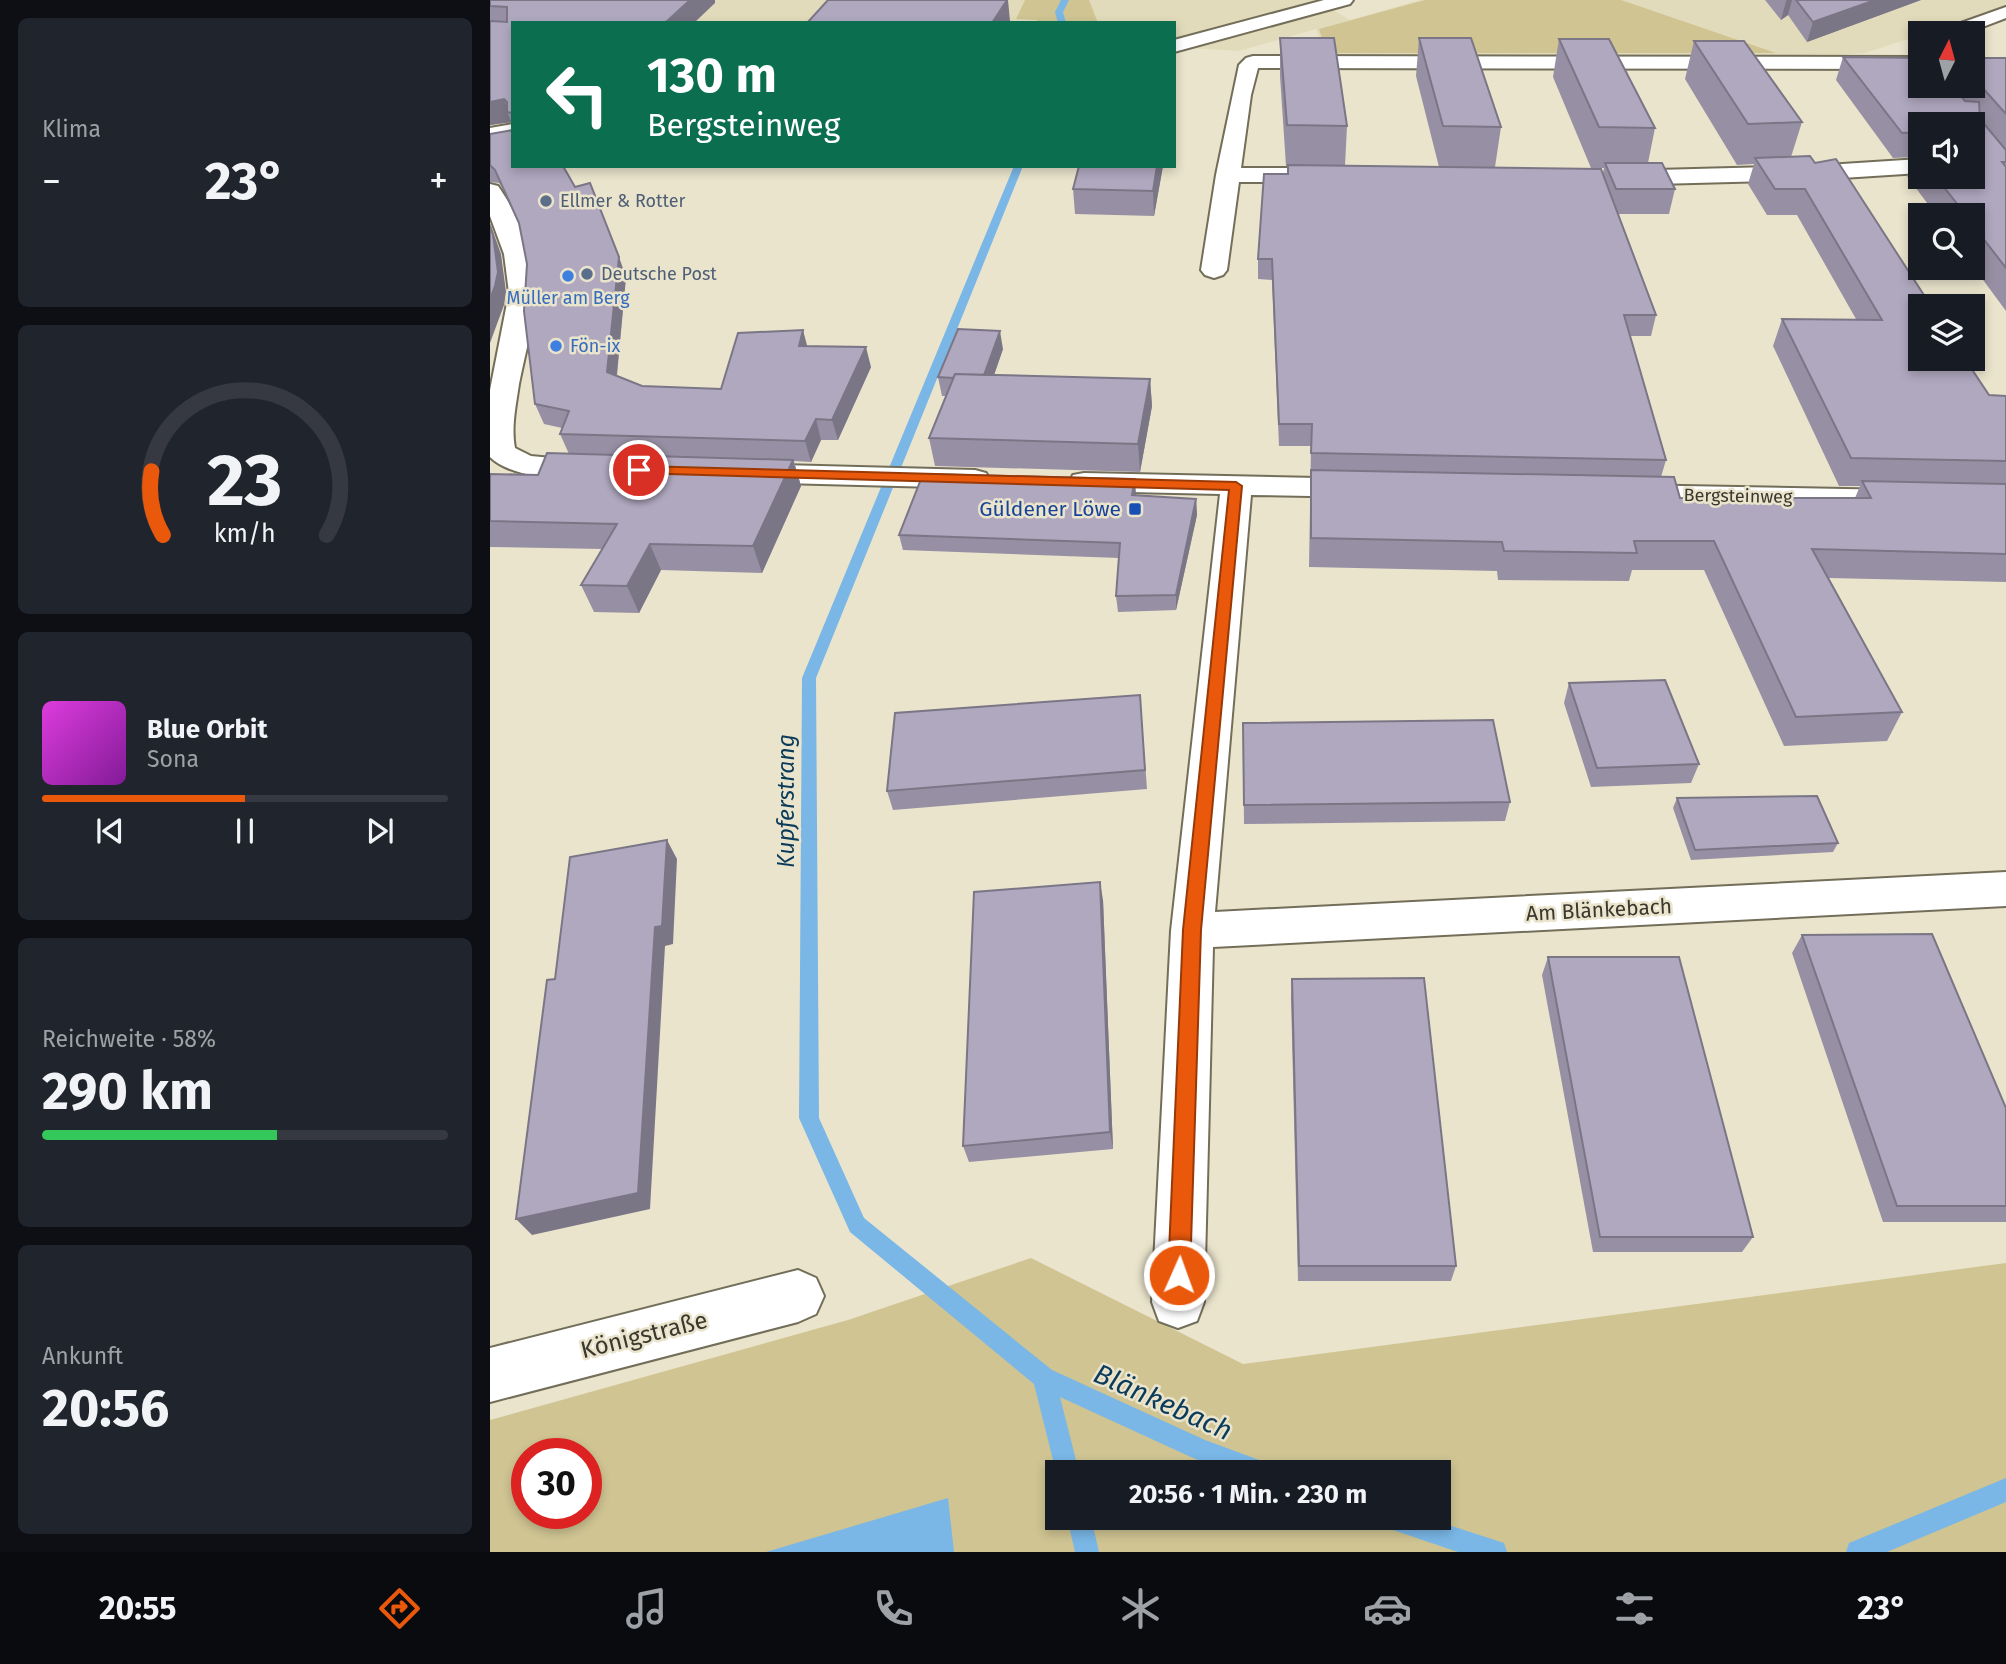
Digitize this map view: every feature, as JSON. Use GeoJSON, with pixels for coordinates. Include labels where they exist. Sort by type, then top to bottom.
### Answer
{"type":"FeatureCollection","features":[{"type":"Feature","properties":{"kind":"street"},"geometry":{"type":"LineString","coordinates":[[1176,46],[1344,0]]}},
{"type":"Feature","properties":{"kind":"street"},"geometry":{"type":"LineString","coordinates":[[1272,1],[1298,13]]}},
{"type":"Feature","properties":{"kind":"street"},"geometry":{"type":"LineString","coordinates":[[1982,21],[2006,12]]}},
{"type":"Feature","properties":{"kind":"street"},"geometry":{"type":"LineString","coordinates":[[1214,270],[1241,95],[1249,65],[1253,62],[1908,62]]}},
{"type":"Feature","properties":{"kind":"street"},"geometry":{"type":"LineString","coordinates":[[490,134],[511,130]]}},
{"type":"Feature","properties":{"kind":"street"},"geometry":{"type":"LineString","coordinates":[[1593,178],[1797,173],[1908,167]]}},
{"type":"Feature","properties":{"kind":"street"},"geometry":{"type":"LineString","coordinates":[[1227,175],[1335,175]]}},
{"type":"Feature","properties":{"kind":"street"},"geometry":{"type":"LineString","coordinates":[[490,191],[518,260],[522,293],[497,425],[498,460],[545,467],[626,470]]}},
{"type":"Feature","properties":{"kind":"street"},"geometry":{"type":"LineString","coordinates":[[715,472],[999,480]]}},
{"type":"Feature","properties":{"kind":"street"},"geometry":{"type":"LineString","coordinates":[[1050,481],[1393,489]]}},
{"type":"Feature","properties":{"kind":"street"},"geometry":{"type":"LineString","coordinates":[[1178,1302],[1192,930],[1236,486]]}},
{"type":"Feature","properties":{"kind":"street","name":"Bergsteinweg"},"geometry":{"type":"LineString","coordinates":[[1605,493],[2006,501]]}},
{"type":"Feature","properties":{"kind":"street","name":"Am Blänkebach"},"geometry":{"type":"LineString","coordinates":[[1192,930],[2006,889]]}},
{"type":"Feature","properties":{"kind":"street","name":"Königstraße"},"geometry":{"type":"LineString","coordinates":[[490,1375],[798,1296]]}},
{"type":"Feature","properties":{"kind":"shaded area"},"geometry":{"type":"Polygon","coordinates":[[[490,0],[1316,0],[1350,20],[1420,0],[2006,0],[2006,7],[1963,21],[1908,21],[1908,39],[1865,53],[1839,55],[1326,55],[1316,29],[1239,51],[1176,47],[1176,21],[511,21],[511,130],[490,134],[490,0]]]}},
{"type":"Feature","properties":{"kind":"shaded area"},"geometry":{"type":"Polygon","coordinates":[[[1025,0],[1089,0],[1097,21],[1037,21],[1016,19],[1025,0]]]}},
{"type":"Feature","properties":{"kind":"shaded area"},"geometry":{"type":"Polygon","coordinates":[[[1425,0],[1621,0],[1776,53],[1327,53],[1319,29],[1425,0]]]}},
{"type":"Feature","properties":{"kind":"shaded area"},"geometry":{"type":"Polygon","coordinates":[[[1031,1258],[1243,1364],[2006,1263],[2006,1552],[490,1552],[490,1420],[848,1320],[1031,1258]]]}},
{"type":"Feature","properties":{"kind":"water"},"geometry":{"type":"Polygon","coordinates":[[[948,1498],[954,1552],[766,1552],[948,1498]]]}},
{"type":"Feature","properties":{"kind":"building"},"geometry":{"type":"Polygon","coordinates":[[[490,0],[690,0],[667,21],[511,21],[511,113],[507,112],[507,102],[504,99],[490,102],[490,21],[507,22],[507,7],[490,6],[490,0]]]}},
{"type":"Feature","properties":{"kind":"building"},"geometry":{"type":"Polygon","coordinates":[[[828,0],[1007,0],[993,21],[809,21],[828,0]]]}},
{"type":"Feature","properties":{"kind":"building"},"geometry":{"type":"Polygon","coordinates":[[[1796,0],[1875,0],[1813,22],[1796,0]]]}},
{"type":"Feature","properties":{"kind":"building"},"geometry":{"type":"Polygon","coordinates":[[[1280,38],[1334,38],[1347,126],[1287,125],[1280,38]]]}},
{"type":"Feature","properties":{"kind":"building"},"geometry":{"type":"Polygon","coordinates":[[[1419,38],[1471,38],[1501,127],[1443,126],[1419,38]]]}},
{"type":"Feature","properties":{"kind":"building"},"geometry":{"type":"Polygon","coordinates":[[[1559,39],[1609,39],[1655,128],[1599,127],[1559,39]]]}},
{"type":"Feature","properties":{"kind":"building"},"geometry":{"type":"Polygon","coordinates":[[[1694,41],[1744,41],[1802,122],[1748,124],[1694,41]]]}},
{"type":"Feature","properties":{"kind":"building"},"geometry":{"type":"Polygon","coordinates":[[[1843,57],[1908,58],[1908,98],[1963,98],[1965,101],[1979,102],[1980,112],[1908,112],[1908,133],[1902,133],[1843,57]]]}},
{"type":"Feature","properties":{"kind":"building"},"geometry":{"type":"Polygon","coordinates":[[[1985,58],[2006,58],[2006,114],[1985,91],[1985,58]]]}},
{"type":"Feature","properties":{"kind":"building"},"geometry":{"type":"Polygon","coordinates":[[[1985,125],[2006,150],[2006,162],[2002,162],[2006,167],[2006,268],[1985,241],[1985,203],[1957,203],[1945,189],[1985,189],[1985,125]]]}},
{"type":"Feature","properties":{"kind":"building"},"geometry":{"type":"Polygon","coordinates":[[[511,130],[511,168],[564,168],[575,187],[590,183],[619,257],[607,372],[642,386],[721,389],[738,333],[803,330],[799,346],[866,347],[832,420],[816,419],[805,441],[560,434],[569,411],[535,404],[524,311],[527,264],[519,223],[495,170],[490,165],[490,134],[511,130]]]}},
{"type":"Feature","properties":{"kind":"building"},"geometry":{"type":"Polygon","coordinates":[[[1810,156],[1815,163],[1836,159],[1908,270],[1908,280],[1914,280],[1923,294],[1908,294],[1908,371],[1973,371],[1989,395],[2006,396],[2006,461],[1851,458],[1782,319],[1882,320],[1805,189],[1775,189],[1755,158],[1810,156]]]}},
{"type":"Feature","properties":{"kind":"building"},"geometry":{"type":"Polygon","coordinates":[[[1605,163],[1662,163],[1675,189],[1616,189],[1605,163]]]}},
{"type":"Feature","properties":{"kind":"building"},"geometry":{"type":"Polygon","coordinates":[[[1288,165],[1601,169],[1656,315],[1624,315],[1666,460],[1311,453],[1312,424],[1279,424],[1272,259],[1258,259],[1264,174],[1288,174],[1288,165]]]}},
{"type":"Feature","properties":{"kind":"building"},"geometry":{"type":"Polygon","coordinates":[[[1078,168],[1157,168],[1153,191],[1073,189],[1078,168]]]}},
{"type":"Feature","properties":{"kind":"building"},"geometry":{"type":"Polygon","coordinates":[[[490,226],[498,272],[490,299],[490,226]]]}},
{"type":"Feature","properties":{"kind":"building"},"geometry":{"type":"Polygon","coordinates":[[[958,329],[1000,331],[984,375],[955,374],[953,378],[938,377],[958,329]]]}},
{"type":"Feature","properties":{"kind":"building"},"geometry":{"type":"Polygon","coordinates":[[[955,374],[1150,379],[1138,444],[929,438],[955,374]]]}},
{"type":"Feature","properties":{"kind":"building"},"geometry":{"type":"Polygon","coordinates":[[[547,453],[793,460],[753,546],[650,544],[627,586],[581,585],[617,524],[490,521],[490,474],[538,475],[547,453]]]}},
{"type":"Feature","properties":{"kind":"building"},"geometry":{"type":"Polygon","coordinates":[[[1311,470],[1674,477],[1680,498],[1871,498],[1862,481],[2006,484],[2006,554],[1812,549],[1902,712],[1796,717],[1714,541],[1634,541],[1637,553],[1504,551],[1502,542],[1311,538],[1311,470]]]}},
{"type":"Feature","properties":{"kind":"building"},"geometry":{"type":"Polygon","coordinates":[[[923,474],[1135,479],[1132,495],[1196,499],[1176,595],[1116,596],[1120,543],[899,535],[923,474]]]}},
{"type":"Feature","properties":{"kind":"building"},"geometry":{"type":"Polygon","coordinates":[[[1665,680],[1699,764],[1597,768],[1569,683],[1665,680]]]}},
{"type":"Feature","properties":{"kind":"building"},"geometry":{"type":"Polygon","coordinates":[[[1140,695],[1145,770],[887,791],[895,713],[1140,695]]]}},
{"type":"Feature","properties":{"kind":"building"},"geometry":{"type":"Polygon","coordinates":[[[1493,720],[1510,802],[1244,805],[1243,723],[1493,720]]]}},
{"type":"Feature","properties":{"kind":"building"},"geometry":{"type":"Polygon","coordinates":[[[1817,796],[1838,843],[1695,850],[1677,798],[1817,796]]]}},
{"type":"Feature","properties":{"kind":"building"},"geometry":{"type":"Polygon","coordinates":[[[667,840],[662,926],[655,927],[638,1193],[516,1219],[547,980],[555,979],[570,857],[667,840]]]}},
{"type":"Feature","properties":{"kind":"building"},"geometry":{"type":"Polygon","coordinates":[[[1100,882],[1110,1132],[963,1146],[974,892],[1100,882]]]}},
{"type":"Feature","properties":{"kind":"building"},"geometry":{"type":"Polygon","coordinates":[[[1932,934],[2006,1108],[2006,1206],[1897,1206],[1802,935],[1932,934]]]}},
{"type":"Feature","properties":{"kind":"building"},"geometry":{"type":"Polygon","coordinates":[[[1548,957],[1679,957],[1753,1237],[1600,1237],[1548,957]]]}},
{"type":"Feature","properties":{"kind":"building"},"geometry":{"type":"Polygon","coordinates":[[[1424,978],[1456,1266],[1299,1266],[1292,979],[1424,978]]]}},
{"type":"Feature","properties":{"kind":"waterway","name":"Kupferstrang"},"geometry":{"type":"LineString","coordinates":[[1061,21],[1059,12],[1065,0]]}},
{"type":"Feature","properties":{"kind":"waterway","name":"Kupferstrang"},"geometry":{"type":"LineString","coordinates":[[1018,168],[809,678],[809,1118],[857,1225],[1044,1378]]}},
{"type":"Feature","properties":{"kind":"waterway","name":"Blänkebach"},"geometry":{"type":"LineString","coordinates":[[1044,1378],[1201,1450],[1229,1460]]}},
{"type":"Feature","properties":{"kind":"waterway"},"geometry":{"type":"LineString","coordinates":[[1044,1378],[1064,1460]]}},
{"type":"Feature","properties":{"kind":"waterway","name":"Blänkebach"},"geometry":{"type":"LineString","coordinates":[[1858,1552],[2006,1490]]}},
{"type":"Feature","properties":{"kind":"waterway"},"geometry":{"type":"LineString","coordinates":[[1082,1530],[1087,1552]]}},
{"type":"Feature","properties":{"kind":"waterway","name":"Blänkebach"},"geometry":{"type":"LineString","coordinates":[[1426,1530],[1495,1552]]}},
{"type":"Feature","properties":{"kind":"place","name":"Ellmer & Rotter"},"geometry":{"type":"Point","coordinates":[546,201]}},
{"type":"Feature","properties":{"kind":"place","name":"Deutsche Post"},"geometry":{"type":"Point","coordinates":[587,274]}},
{"type":"Feature","properties":{"kind":"place","name":"Müller am Berg"},"geometry":{"type":"Point","coordinates":[568,276]}},
{"type":"Feature","properties":{"kind":"place","name":"Fön-ix"},"geometry":{"type":"Point","coordinates":[556,346]}},
{"type":"Feature","properties":{"kind":"place","name":"Güldener Löwe"},"geometry":{"type":"Point","coordinates":[1135,509]}},
{"type":"Feature","properties":{"kind":"route"},"geometry":{"type":"LineString","coordinates":[[639,470],[1236,486],[1192,930],[1179,1275]]}}]}
